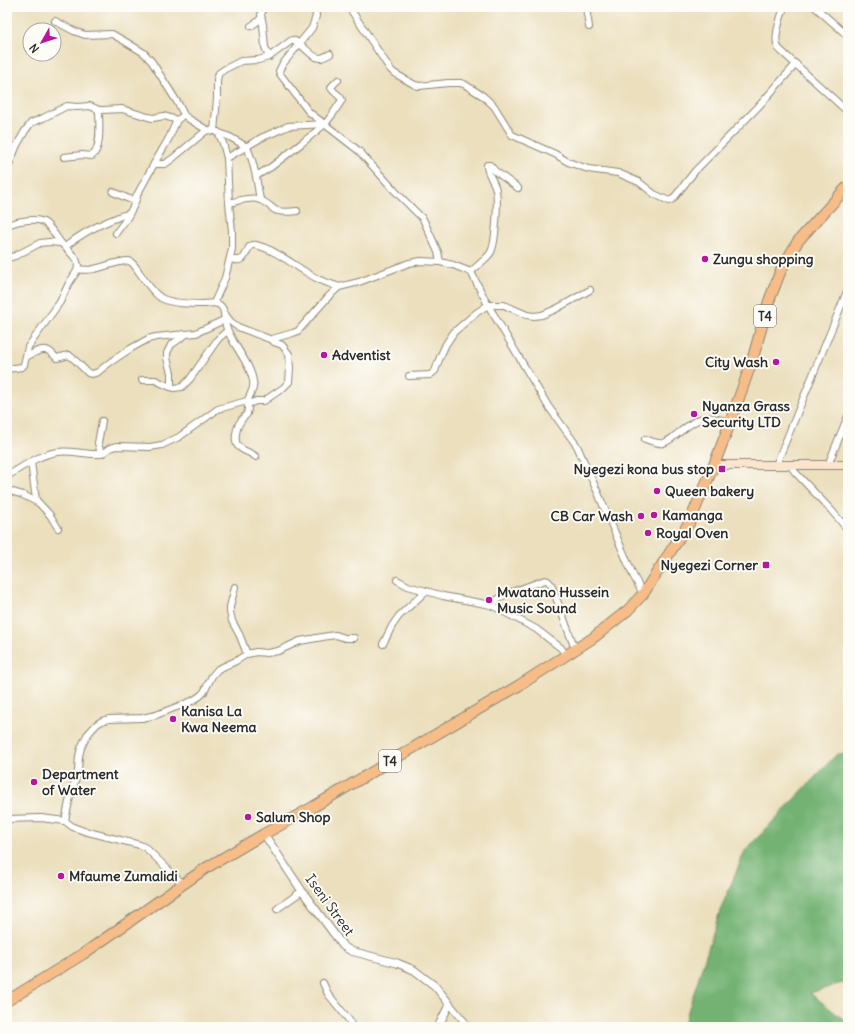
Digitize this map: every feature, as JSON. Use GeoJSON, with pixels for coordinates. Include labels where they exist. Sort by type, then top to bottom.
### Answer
{"type":"FeatureCollection","features":[{"type":"Feature","properties":{"kind":"highway","name":"T4"},"geometry":{"type":"LineString","coordinates":[[7,1001],[83,954],[206,868],[313,807],[518,686],[593,638],[628,610],[643,594],[690,523],[730,423],[781,270],[798,241],[848,186]]}},
{"type":"Feature","properties":{"kind":"main road"},"geometry":{"type":"LineString","coordinates":[[714,465],[848,465]]}},
{"type":"Feature","properties":{"kind":"street"},"geometry":{"type":"LineString","coordinates":[[264,7],[261,12],[261,18],[265,47],[269,57]]}},
{"type":"Feature","properties":{"kind":"street"},"geometry":{"type":"LineString","coordinates":[[315,7],[316,16],[312,28],[282,65],[279,72],[307,110],[359,151],[423,219],[438,252],[440,262]]}},
{"type":"Feature","properties":{"kind":"street"},"geometry":{"type":"LineString","coordinates":[[349,7],[386,64],[394,73],[419,86],[448,83],[464,84],[483,96],[494,106],[512,135],[555,154],[568,162],[588,169],[618,173],[639,182],[654,194],[669,201],[673,200],[695,171],[758,107],[796,64]]}},
{"type":"Feature","properties":{"kind":"street"},"geometry":{"type":"LineString","coordinates":[[586,7],[589,27]]}},
{"type":"Feature","properties":{"kind":"street"},"geometry":{"type":"LineString","coordinates":[[784,7],[776,42],[777,46],[848,112]]}},
{"type":"Feature","properties":{"kind":"street"},"geometry":{"type":"LineString","coordinates":[[815,7],[848,36]]}},
{"type":"Feature","properties":{"kind":"street"},"geometry":{"type":"LineString","coordinates":[[251,26],[261,18]]}},
{"type":"Feature","properties":{"kind":"street"},"geometry":{"type":"LineString","coordinates":[[55,21],[85,35],[112,34],[144,53],[152,62],[184,115],[207,130],[216,131],[247,147],[256,176],[260,200]]}},
{"type":"Feature","properties":{"kind":"street"},"geometry":{"type":"LineString","coordinates":[[214,303],[223,283],[232,249],[227,158],[216,131],[217,80],[219,73],[241,61],[258,60],[269,57],[291,40],[300,43],[315,57],[322,58],[330,54]]}},
{"type":"Feature","properties":{"kind":"street"},"geometry":{"type":"LineString","coordinates":[[256,176],[271,167],[302,143],[332,115],[342,100],[341,97],[331,88],[338,80]]}},
{"type":"Feature","properties":{"kind":"street"},"geometry":{"type":"LineString","coordinates":[[7,170],[17,145],[31,123],[67,106],[90,106],[99,110],[122,109],[153,118],[164,116],[177,120]]}},
{"type":"Feature","properties":{"kind":"street"},"geometry":{"type":"LineString","coordinates":[[64,157],[82,155],[92,156],[95,154],[98,148],[99,140],[99,110]]}},
{"type":"Feature","properties":{"kind":"street"},"geometry":{"type":"LineString","coordinates":[[116,233],[126,220],[177,120],[184,115]]}},
{"type":"Feature","properties":{"kind":"street"},"geometry":{"type":"LineString","coordinates":[[227,158],[266,135],[288,126],[324,124]]}},
{"type":"Feature","properties":{"kind":"street"},"geometry":{"type":"LineString","coordinates":[[154,164],[165,164],[172,160],[207,130]]}},
{"type":"Feature","properties":{"kind":"street"},"geometry":{"type":"LineString","coordinates":[[471,272],[490,254],[493,248],[497,201],[495,184],[487,170],[487,164],[518,188]]}},
{"type":"Feature","properties":{"kind":"street"},"geometry":{"type":"LineString","coordinates":[[112,192],[131,200],[137,196]]}},
{"type":"Feature","properties":{"kind":"street"},"geometry":{"type":"LineString","coordinates":[[229,203],[247,200],[260,200],[279,211],[297,212]]}},
{"type":"Feature","properties":{"kind":"street"},"geometry":{"type":"LineString","coordinates":[[8,259],[40,243],[49,242],[63,245],[83,235],[94,227],[128,214]]}},
{"type":"Feature","properties":{"kind":"street"},"geometry":{"type":"LineString","coordinates":[[7,222],[10,224],[21,220],[43,221],[70,251],[76,259],[78,265],[78,269],[69,282],[60,302],[28,347],[25,364],[23,367],[7,368]]}},
{"type":"Feature","properties":{"kind":"street"},"geometry":{"type":"LineString","coordinates":[[230,259],[242,259],[251,245],[255,245],[272,252],[315,278],[339,287]]}},
{"type":"Feature","properties":{"kind":"street"},"geometry":{"type":"LineString","coordinates":[[7,476],[40,457],[58,452],[101,454],[116,446],[150,447],[162,445],[179,437],[218,409],[247,402],[251,403],[256,401],[264,401],[289,382],[289,354],[282,345],[238,327],[231,322],[221,306],[214,303],[205,304],[172,302],[163,299],[159,297],[151,288],[133,264],[128,261],[118,262],[85,271],[78,269]]}},
{"type":"Feature","properties":{"kind":"street"},"geometry":{"type":"LineString","coordinates":[[272,340],[298,331],[339,287],[417,261],[440,262],[471,272],[488,304],[548,406],[577,446],[633,575],[643,594]]}},
{"type":"Feature","properties":{"kind":"street"},"geometry":{"type":"LineString","coordinates":[[776,465],[848,289]]}},
{"type":"Feature","properties":{"kind":"street"},"geometry":{"type":"LineString","coordinates":[[409,376],[433,374],[446,344],[454,332],[488,304],[504,304],[527,316],[542,315],[590,290]]}},
{"type":"Feature","properties":{"kind":"street"},"geometry":{"type":"LineString","coordinates":[[224,313],[224,320],[228,331],[253,379],[253,388],[247,402],[247,414],[239,423],[236,435],[236,444],[256,457]]}},
{"type":"Feature","properties":{"kind":"street"},"geometry":{"type":"LineString","coordinates":[[26,356],[44,350],[48,351],[57,358],[69,355],[88,373],[94,374],[130,349],[148,339],[156,336],[196,334],[224,320]]}},
{"type":"Feature","properties":{"kind":"street"},"geometry":{"type":"LineString","coordinates":[[142,380],[155,380],[171,387],[180,388],[187,383],[218,339],[228,331]]}},
{"type":"Feature","properties":{"kind":"street"},"geometry":{"type":"LineString","coordinates":[[171,387],[171,373],[167,353],[170,345],[184,335]]}},
{"type":"Feature","properties":{"kind":"street"},"geometry":{"type":"LineString","coordinates":[[828,465],[848,416]]}},
{"type":"Feature","properties":{"kind":"street"},"geometry":{"type":"LineString","coordinates":[[645,439],[658,443],[664,443],[692,422],[700,418],[717,418],[730,423]]}},
{"type":"Feature","properties":{"kind":"street"},"geometry":{"type":"LineString","coordinates":[[101,454],[98,443],[102,421]]}},
{"type":"Feature","properties":{"kind":"street"},"geometry":{"type":"LineString","coordinates":[[31,462],[37,502]]}},
{"type":"Feature","properties":{"kind":"street"},"geometry":{"type":"LineString","coordinates":[[790,465],[848,530]]}},
{"type":"Feature","properties":{"kind":"street"},"geometry":{"type":"LineString","coordinates":[[7,490],[24,495],[37,502],[50,515],[58,528]]}},
{"type":"Feature","properties":{"kind":"street"},"geometry":{"type":"LineString","coordinates":[[397,580],[408,586],[443,596],[493,606],[536,629],[561,648],[566,655]]}},
{"type":"Feature","properties":{"kind":"street"},"geometry":{"type":"LineString","coordinates":[[493,606],[497,600],[504,595],[545,580],[548,581],[575,649]]}},
{"type":"Feature","properties":{"kind":"street"},"geometry":{"type":"LineString","coordinates":[[235,587],[230,612],[232,621],[248,654]]}},
{"type":"Feature","properties":{"kind":"street"},"geometry":{"type":"LineString","coordinates":[[383,644],[399,616],[426,591]]}},
{"type":"Feature","properties":{"kind":"street"},"geometry":{"type":"LineString","coordinates":[[65,821],[78,770],[81,748],[87,735],[102,720],[109,718],[142,718],[156,715],[192,701],[204,692],[212,676],[218,669],[248,654],[256,652],[273,652],[300,641],[328,636],[336,635],[345,638],[354,638]]}},
{"type":"Feature","properties":{"kind":"street"},"geometry":{"type":"LineString","coordinates":[[7,818],[41,818],[65,821],[73,827],[146,848],[183,884]]}},
{"type":"Feature","properties":{"kind":"street","name":"Iseni Street"},"geometry":{"type":"LineString","coordinates":[[264,834],[302,891],[343,946],[351,951],[392,962],[414,970],[435,986],[448,1002]]}},
{"type":"Feature","properties":{"kind":"street"},"geometry":{"type":"LineString","coordinates":[[277,909],[302,891]]}},
{"type":"Feature","properties":{"kind":"street"},"geometry":{"type":"LineString","coordinates":[[323,983],[328,994],[349,1020],[352,1027]]}},
{"type":"Feature","properties":{"kind":"street"},"geometry":{"type":"LineString","coordinates":[[438,1027],[449,1005],[448,1002]]}},
{"type":"Feature","properties":{"kind":"street"},"geometry":{"type":"LineString","coordinates":[[448,1002],[469,1027]]}},
{"type":"Feature","properties":{"kind":"green space"},"geometry":{"type":"Polygon","coordinates":[[[837,754],[848,755],[848,981],[810,993],[848,1023],[848,1027],[683,1027],[720,911],[745,851],[837,754]]]}},
{"type":"Feature","properties":{"kind":"place","name":"Zungu shopping"},"geometry":{"type":"Point","coordinates":[705,259]}},
{"type":"Feature","properties":{"kind":"place","name":"Adventist"},"geometry":{"type":"Point","coordinates":[324,355]}},
{"type":"Feature","properties":{"kind":"place","name":"City Wash"},"geometry":{"type":"Point","coordinates":[776,362]}},
{"type":"Feature","properties":{"kind":"place","name":"Nyanza Grass Security LTD"},"geometry":{"type":"Point","coordinates":[694,414]}},
{"type":"Feature","properties":{"kind":"place","name":"Nyegezi kona bus stop"},"geometry":{"type":"Point","coordinates":[722,469]}},
{"type":"Feature","properties":{"kind":"place","name":"Queen bakery"},"geometry":{"type":"Point","coordinates":[657,491]}},
{"type":"Feature","properties":{"kind":"place","name":"Kamanga"},"geometry":{"type":"Point","coordinates":[654,515]}},
{"type":"Feature","properties":{"kind":"place","name":"CB Car Wash"},"geometry":{"type":"Point","coordinates":[641,516]}},
{"type":"Feature","properties":{"kind":"place","name":"Royal Oven"},"geometry":{"type":"Point","coordinates":[648,533]}},
{"type":"Feature","properties":{"kind":"place","name":"Nyegezi Corner"},"geometry":{"type":"Point","coordinates":[766,565]}},
{"type":"Feature","properties":{"kind":"place","name":"Mwatano Hussein Music Sound"},"geometry":{"type":"Point","coordinates":[489,600]}},
{"type":"Feature","properties":{"kind":"place","name":"Kanisa La Kwa Neema"},"geometry":{"type":"Point","coordinates":[173,719]}},
{"type":"Feature","properties":{"kind":"place","name":"Department of Water"},"geometry":{"type":"Point","coordinates":[34,782]}},
{"type":"Feature","properties":{"kind":"place","name":"Salum Shop"},"geometry":{"type":"Point","coordinates":[248,817]}},
{"type":"Feature","properties":{"kind":"place","name":"Mfaume Zumalidi"},"geometry":{"type":"Point","coordinates":[61,876]}}]}
